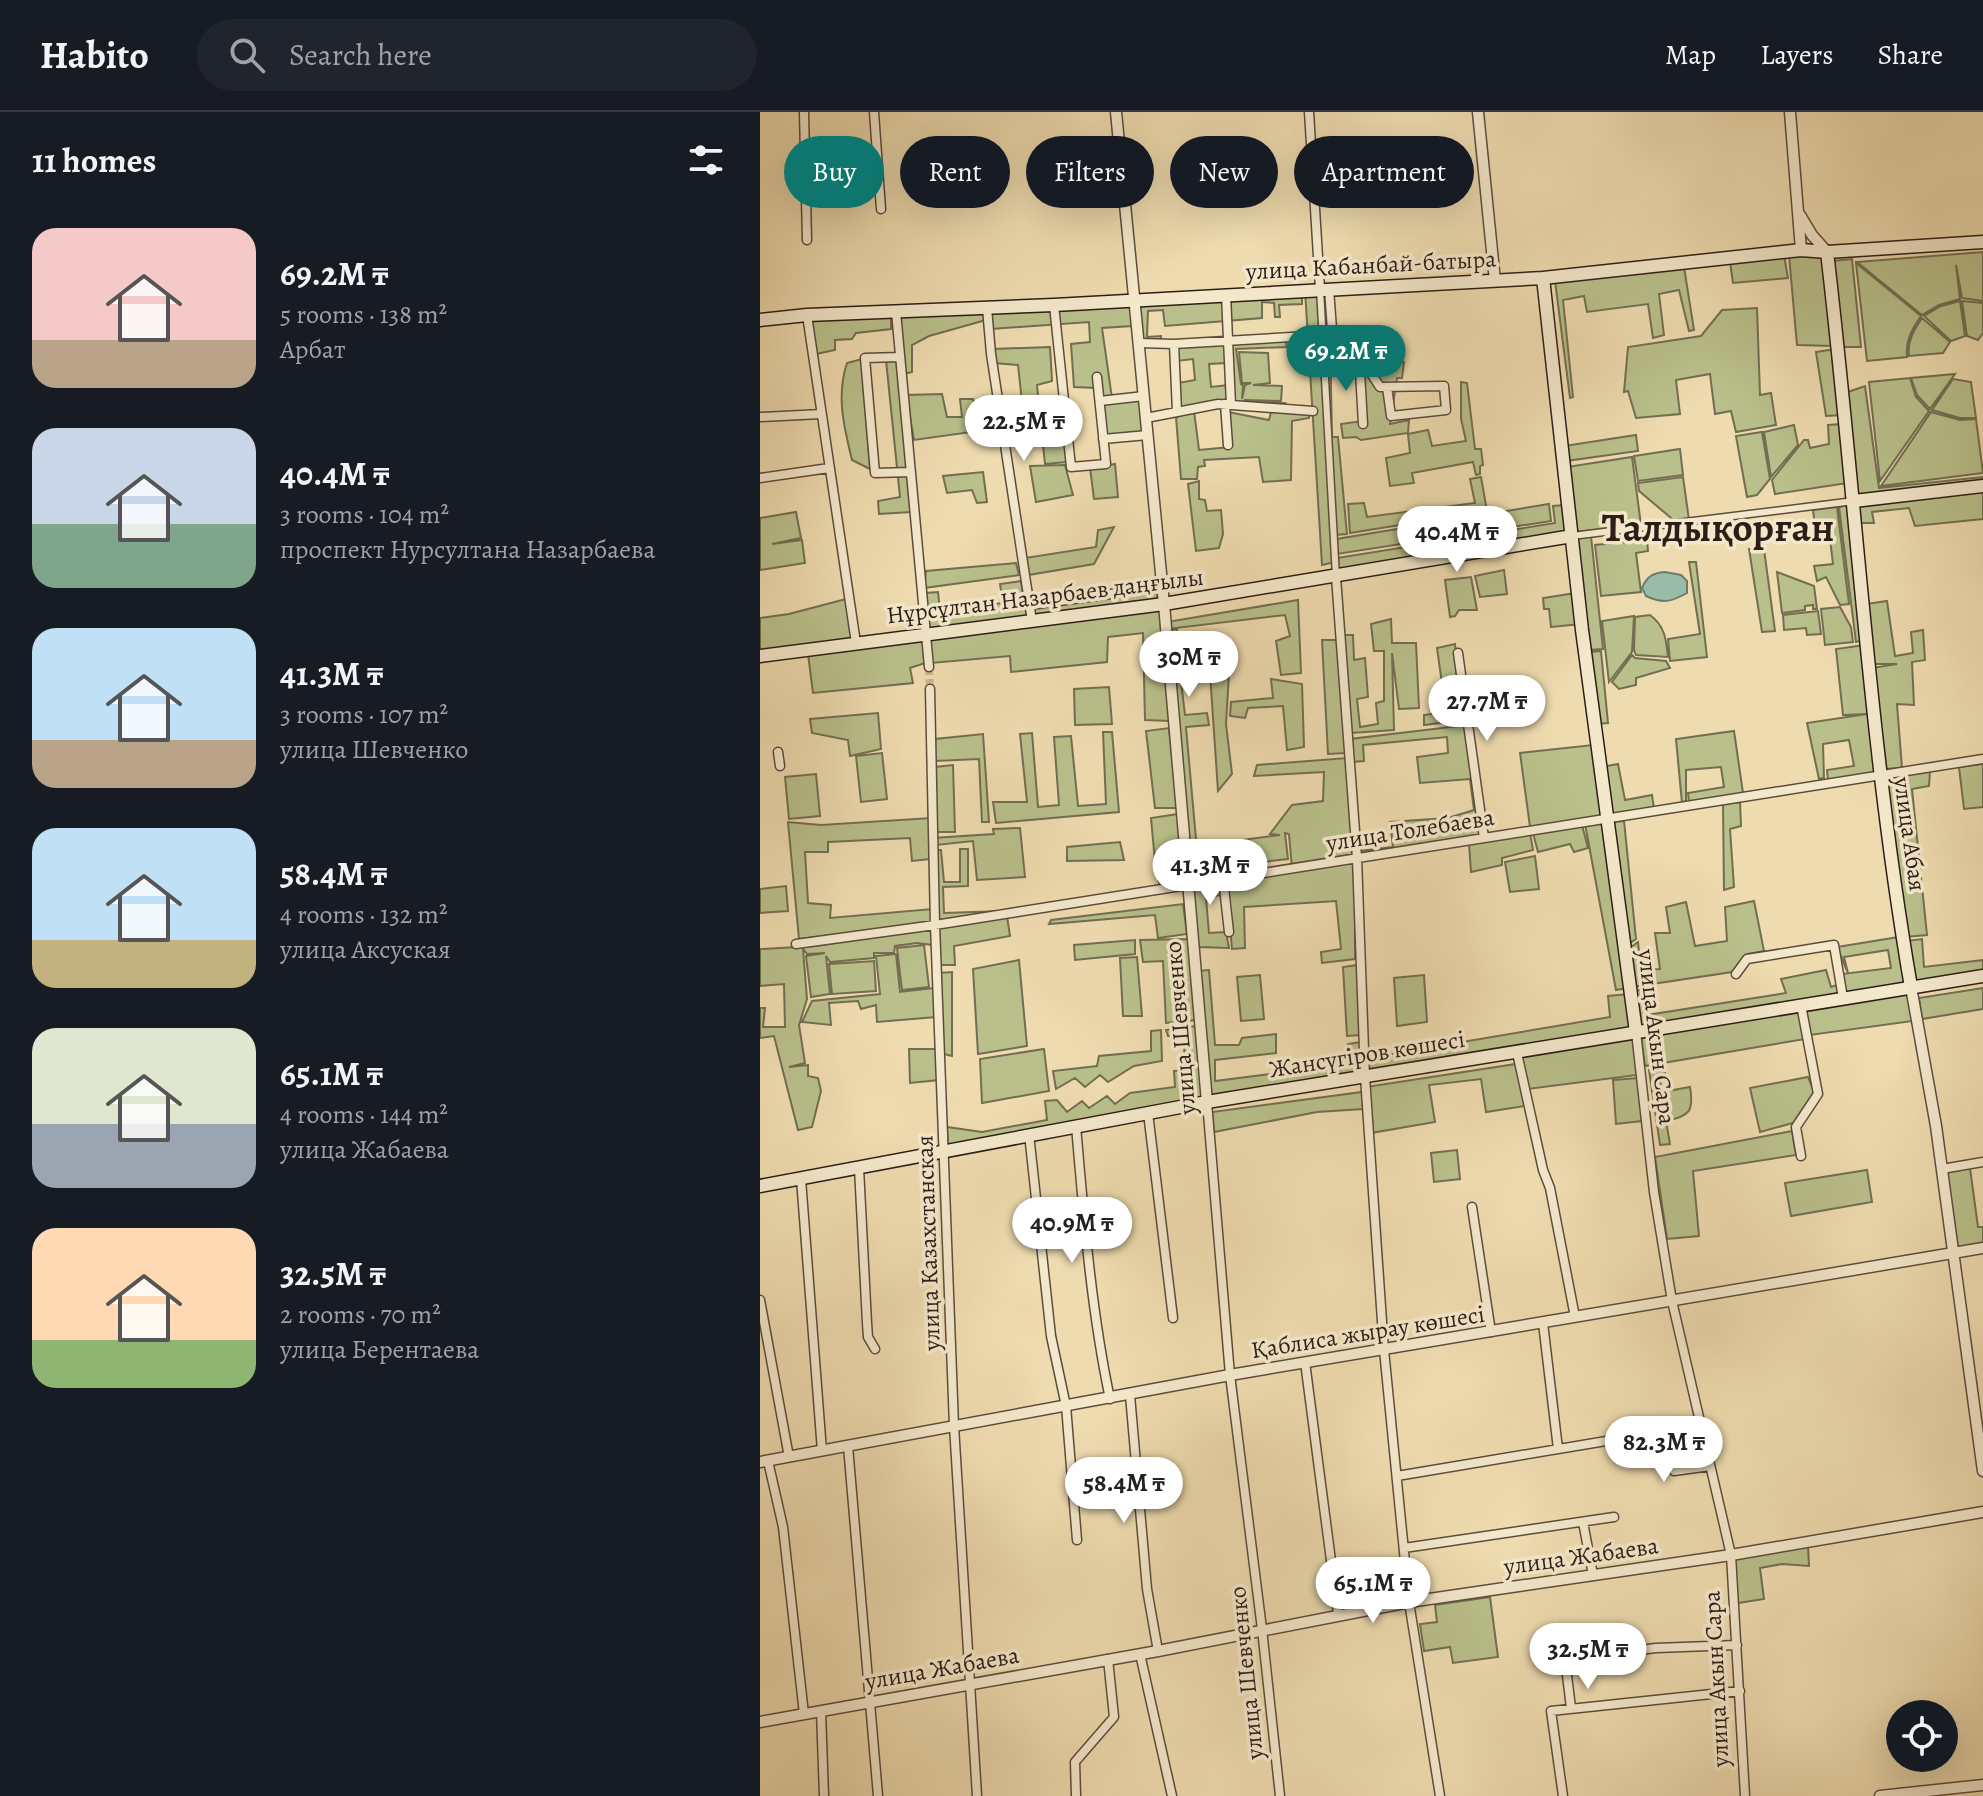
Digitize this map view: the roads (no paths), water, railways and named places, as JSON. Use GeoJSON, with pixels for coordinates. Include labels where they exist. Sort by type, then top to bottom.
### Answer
{"type":"FeatureCollection","features":[{"type":"Feature","properties":{"kind":"main road","name":"улица Кабанбай-батыра"},"geometry":{"type":"LineString","coordinates":[[760,320],[807,315],[1054,305],[1543,278],[1801,250],[1827,252],[1983,242]]}},
{"type":"Feature","properties":{"kind":"main road","name":"улица Абая"},"geometry":{"type":"LineString","coordinates":[[1827,252],[1879,774],[1911,987]]}},
{"type":"Feature","properties":{"kind":"main road","name":"улица Акын Сара"},"geometry":{"type":"LineString","coordinates":[[1543,278],[1572,536],[1636,1032]]}},
{"type":"Feature","properties":{"kind":"main road"},"geometry":{"type":"LineString","coordinates":[[1854,501],[1983,486]]}},
{"type":"Feature","properties":{"kind":"main road","name":"Нұрсұлтан Назарбаев даңғылы"},"geometry":{"type":"LineString","coordinates":[[760,656],[1164,604],[1572,536]]}},
{"type":"Feature","properties":{"kind":"main road","name":"Жансүгіров көшесі"},"geometry":{"type":"LineString","coordinates":[[760,1186],[1207,1102],[1983,976]]}},
{"type":"Feature","properties":{"kind":"street"},"geometry":{"type":"LineString","coordinates":[[804,112],[807,240]]}},
{"type":"Feature","properties":{"kind":"street"},"geometry":{"type":"LineString","coordinates":[[874,112],[881,209]]}},
{"type":"Feature","properties":{"kind":"street","name":"улица Шевченко"},"geometry":{"type":"LineString","coordinates":[[1116,112],[1164,604],[1230,1375],[1280,1796]]}},
{"type":"Feature","properties":{"kind":"street"},"geometry":{"type":"LineString","coordinates":[[1309,112],[1334,356],[1359,355]]}},
{"type":"Feature","properties":{"kind":"street"},"geometry":{"type":"LineString","coordinates":[[1478,112],[1495,281]]}},
{"type":"Feature","properties":{"kind":"street"},"geometry":{"type":"LineString","coordinates":[[1790,112],[1801,250]]}},
{"type":"Feature","properties":{"kind":"street"},"geometry":{"type":"LineString","coordinates":[[1797,209],[1812,235],[1827,252]]}},
{"type":"Feature","properties":{"kind":"street"},"geometry":{"type":"LineString","coordinates":[[1325,289],[1336,577],[1357,858],[1365,1077],[1384,1350],[1409,1602],[1440,1796]]}},
{"type":"Feature","properties":{"kind":"street"},"geometry":{"type":"LineString","coordinates":[[1226,295],[1228,445]]}},
{"type":"Feature","properties":{"kind":"street"},"geometry":{"type":"LineString","coordinates":[[1054,305],[1071,467],[1106,464],[1097,377]]}},
{"type":"Feature","properties":{"kind":"street"},"geometry":{"type":"LineString","coordinates":[[987,308],[991,354],[1032,621]]}},
{"type":"Feature","properties":{"kind":"street"},"geometry":{"type":"LineString","coordinates":[[896,312],[929,667]]}},
{"type":"Feature","properties":{"kind":"street"},"geometry":{"type":"LineString","coordinates":[[807,315],[856,643]]}},
{"type":"Feature","properties":{"kind":"street"},"geometry":{"type":"LineString","coordinates":[[1139,343],[1174,344],[1308,336]]}},
{"type":"Feature","properties":{"kind":"street"},"geometry":{"type":"LineString","coordinates":[[1174,344],[1177,412]]}},
{"type":"Feature","properties":{"kind":"street"},"geometry":{"type":"LineString","coordinates":[[1359,355],[1380,387],[1444,386],[1446,410],[1391,416],[1387,387]]}},
{"type":"Feature","properties":{"kind":"street"},"geometry":{"type":"LineString","coordinates":[[1359,355],[1363,424]]}},
{"type":"Feature","properties":{"kind":"street"},"geometry":{"type":"LineString","coordinates":[[900,357],[865,358],[875,473],[911,472]]}},
{"type":"Feature","properties":{"kind":"street"},"geometry":{"type":"LineString","coordinates":[[1100,401],[1144,396]]}},
{"type":"Feature","properties":{"kind":"street"},"geometry":{"type":"LineString","coordinates":[[1146,418],[1228,404],[1313,411]]}},
{"type":"Feature","properties":{"kind":"street"},"geometry":{"type":"LineString","coordinates":[[760,417],[821,414]]}},
{"type":"Feature","properties":{"kind":"street"},"geometry":{"type":"LineString","coordinates":[[1103,439],[1148,435]]}},
{"type":"Feature","properties":{"kind":"street"},"geometry":{"type":"LineString","coordinates":[[760,478],[829,468]]}},
{"type":"Feature","properties":{"kind":"street"},"geometry":{"type":"LineString","coordinates":[[1572,536],[1854,501]]}},
{"type":"Feature","properties":{"kind":"street"},"geometry":{"type":"LineString","coordinates":[[1030,605],[1162,587]]}},
{"type":"Feature","properties":{"kind":"street"},"geometry":{"type":"LineString","coordinates":[[1458,653],[1484,838]]}},
{"type":"Feature","properties":{"kind":"street","name":"улица Казахстанская"},"geometry":{"type":"LineString","coordinates":[[930,689],[935,925],[954,1426],[977,1796]]}},
{"type":"Feature","properties":{"kind":"street"},"geometry":{"type":"LineString","coordinates":[[778,752],[780,766]]}},
{"type":"Feature","properties":{"kind":"street","name":"улица Толебаева"},"geometry":{"type":"LineString","coordinates":[[796,944],[935,925],[1983,759]]}},
{"type":"Feature","properties":{"kind":"street"},"geometry":{"type":"LineString","coordinates":[[1223,879],[1229,932]]}},
{"type":"Feature","properties":{"kind":"street"},"geometry":{"type":"LineString","coordinates":[[1736,974],[1747,959],[1834,945],[1843,998]]}},
{"type":"Feature","properties":{"kind":"street","name":"улица Абая"},"geometry":{"type":"LineString","coordinates":[[1911,987],[1942,1169],[1983,1471]]}},
{"type":"Feature","properties":{"kind":"street"},"geometry":{"type":"LineString","coordinates":[[1801,1005],[1818,1094],[1796,1127],[1801,1156]]}},
{"type":"Feature","properties":{"kind":"street","name":"улица Акын Сара"},"geometry":{"type":"LineString","coordinates":[[1636,1032],[1654,1192],[1672,1301],[1731,1555],[1745,1796]]}},
{"type":"Feature","properties":{"kind":"street"},"geometry":{"type":"LineString","coordinates":[[1517,1053],[1543,1170],[1550,1188],[1575,1317]]}},
{"type":"Feature","properties":{"kind":"street"},"geometry":{"type":"LineString","coordinates":[[1148,1113],[1173,1318]]}},
{"type":"Feature","properties":{"kind":"street"},"geometry":{"type":"LineString","coordinates":[[1076,1126],[1091,1293],[1110,1399]]}},
{"type":"Feature","properties":{"kind":"street"},"geometry":{"type":"LineString","coordinates":[[1029,1134],[1051,1336],[1066,1406],[1077,1540]]}},
{"type":"Feature","properties":{"kind":"street"},"geometry":{"type":"LineString","coordinates":[[1942,1169],[1983,1162]]}},
{"type":"Feature","properties":{"kind":"street"},"geometry":{"type":"LineString","coordinates":[[859,1168],[868,1337],[875,1349]]}},
{"type":"Feature","properties":{"kind":"street"},"geometry":{"type":"LineString","coordinates":[[801,1179],[822,1451]]}},
{"type":"Feature","properties":{"kind":"street"},"geometry":{"type":"LineString","coordinates":[[1472,1207],[1491,1332]]}},
{"type":"Feature","properties":{"kind":"street","name":"Қаблиса жырау көшесі"},"geometry":{"type":"LineString","coordinates":[[764,1462],[1230,1375],[1983,1248]]}},
{"type":"Feature","properties":{"kind":"street"},"geometry":{"type":"LineString","coordinates":[[760,1300],[789,1457]]}},
{"type":"Feature","properties":{"kind":"street"},"geometry":{"type":"LineString","coordinates":[[1543,1323],[1558,1449]]}},
{"type":"Feature","properties":{"kind":"street"},"geometry":{"type":"LineString","coordinates":[[1305,1362],[1338,1614]]}},
{"type":"Feature","properties":{"kind":"street"},"geometry":{"type":"LineString","coordinates":[[1130,1395],[1147,1589],[1158,1651]]}},
{"type":"Feature","properties":{"kind":"street"},"geometry":{"type":"LineString","coordinates":[[1668,1433],[1674,1471],[1710,1466]]}},
{"type":"Feature","properties":{"kind":"street"},"geometry":{"type":"LineString","coordinates":[[1397,1476],[1642,1435]]}},
{"type":"Feature","properties":{"kind":"street"},"geometry":{"type":"LineString","coordinates":[[848,1446],[878,1796]]}},
{"type":"Feature","properties":{"kind":"street"},"geometry":{"type":"LineString","coordinates":[[764,1462],[783,1527],[804,1714]]}},
{"type":"Feature","properties":{"kind":"street","name":"улица Жабаева"},"geometry":{"type":"LineString","coordinates":[[760,1722],[1158,1651],[1338,1614],[1731,1555],[1983,1512]]}},
{"type":"Feature","properties":{"kind":"street"},"geometry":{"type":"LineString","coordinates":[[1404,1548],[1614,1517]]}},
{"type":"Feature","properties":{"kind":"street"},"geometry":{"type":"LineString","coordinates":[[1583,1522],[1593,1575]]}},
{"type":"Feature","properties":{"kind":"street"},"geometry":{"type":"LineString","coordinates":[[1571,1708],[1565,1659],[1656,1648],[1737,1645]]}},
{"type":"Feature","properties":{"kind":"street"},"geometry":{"type":"LineString","coordinates":[[1140,1654],[1172,1796]]}},
{"type":"Feature","properties":{"kind":"street"},"geometry":{"type":"LineString","coordinates":[[1076,1796],[1075,1762],[1114,1717],[1108,1659]]}},
{"type":"Feature","properties":{"kind":"street"},"geometry":{"type":"LineString","coordinates":[[1563,1796],[1551,1711],[1740,1691]]}},
{"type":"Feature","properties":{"kind":"street"},"geometry":{"type":"LineString","coordinates":[[821,1711],[824,1796]]}},
{"type":"Feature","properties":{"kind":"street"},"geometry":{"type":"LineString","coordinates":[[1880,1796],[1931,1793],[1983,1785]]}},
{"type":"Feature","properties":{"kind":"tunnel"},"geometry":{"type":"LineString","coordinates":[[929,667],[930,689]]}},
{"type":"Feature","properties":{"kind":"district","name":"Талдықорған"},"geometry":{"type":"Point","coordinates":[1718,527]}}]}
